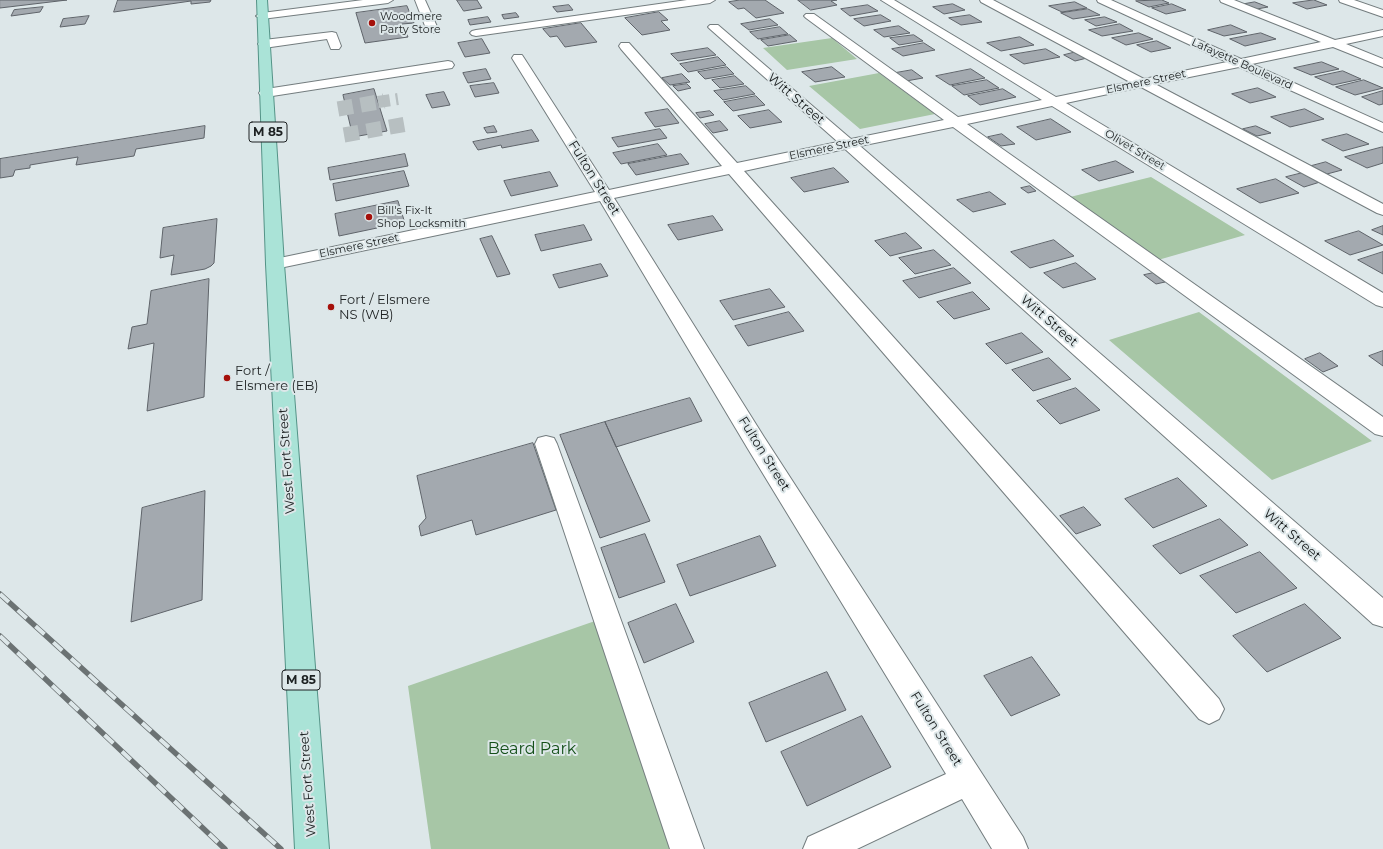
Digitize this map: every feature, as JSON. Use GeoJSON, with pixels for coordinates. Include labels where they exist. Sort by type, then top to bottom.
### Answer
{"type":"FeatureCollection","features":[{"type":"Feature","properties":{"kind":"main road","name":"West Fort Street"},"geometry":{"type":"LineString","coordinates":[[262,0],[275,264],[312,849]]}},
{"type":"Feature","properties":{"kind":"street"},"geometry":{"type":"LineString","coordinates":[[262,16],[388,0]]}},
{"type":"Feature","properties":{"kind":"street"},"geometry":{"type":"LineString","coordinates":[[420,0],[433,31]]}},
{"type":"Feature","properties":{"kind":"street"},"geometry":{"type":"LineString","coordinates":[[476,33],[710,0]]}},
{"type":"Feature","properties":{"kind":"street","name":"Olivet Street"},"geometry":{"type":"LineString","coordinates":[[886,0],[1383,301]]}},
{"type":"Feature","properties":{"kind":"street"},"geometry":{"type":"LineString","coordinates":[[985,0],[1383,210]]}},
{"type":"Feature","properties":{"kind":"street","name":"Lafayette Boulevard"},"geometry":{"type":"LineString","coordinates":[[1102,0],[1383,128]]}},
{"type":"Feature","properties":{"kind":"street"},"geometry":{"type":"LineString","coordinates":[[1224,0],[1383,63]]}},
{"type":"Feature","properties":{"kind":"street"},"geometry":{"type":"LineString","coordinates":[[1344,0],[1383,14]]}},
{"type":"Feature","properties":{"kind":"street"},"geometry":{"type":"LineString","coordinates":[[264,44],[333,40],[327,8]]}},
{"type":"Feature","properties":{"kind":"street"},"geometry":{"type":"LineString","coordinates":[[810,16],[955,122],[1383,428]]}},
{"type":"Feature","properties":{"kind":"street","name":"Witt Street"},"geometry":{"type":"LineString","coordinates":[[714,27],[1383,615]]}},
{"type":"Feature","properties":{"kind":"street","name":"Fulton Street"},"geometry":{"type":"LineString","coordinates":[[501,30],[604,194],[756,443],[1011,849]]}},
{"type":"Feature","properties":{"kind":"street","name":"Elsmere Street"},"geometry":{"type":"LineString","coordinates":[[275,264],[604,194],[1383,33]]}},
{"type":"Feature","properties":{"kind":"street"},"geometry":{"type":"LineString","coordinates":[[624,46],[1209,708]]}},
{"type":"Feature","properties":{"kind":"street"},"geometry":{"type":"LineString","coordinates":[[266,93],[448,65]]}},
{"type":"Feature","properties":{"kind":"street"},"geometry":{"type":"LineString","coordinates":[[546,444],[687,849]]}},
{"type":"Feature","properties":{"kind":"street"},"geometry":{"type":"LineString","coordinates":[[820,849],[968,780]]}},
{"type":"Feature","properties":{"kind":"green space"},"geometry":{"type":"Polygon","coordinates":[[[832,38],[857,59],[787,70],[763,48],[832,38]]]}},
{"type":"Feature","properties":{"kind":"green space"},"geometry":{"type":"Polygon","coordinates":[[[879,73],[935,114],[860,129],[809,86],[879,73]]]}},
{"type":"Feature","properties":{"kind":"green space"},"geometry":{"type":"Polygon","coordinates":[[[1151,177],[1245,235],[1158,260],[1070,197],[1151,177]]]}},
{"type":"Feature","properties":{"kind":"green space"},"geometry":{"type":"Polygon","coordinates":[[[1199,312],[1372,441],[1272,480],[1109,340],[1199,312]]]}},
{"type":"Feature","properties":{"kind":"green space","name":"Beard Park"},"geometry":{"type":"Polygon","coordinates":[[[595,621],[671,849],[431,849],[408,686],[595,621]]]}},
{"type":"Feature","properties":{"kind":"building"},"geometry":{"type":"Polygon","coordinates":[[[0,0],[67,0],[0,8],[0,0]]]}},
{"type":"Feature","properties":{"kind":"building"},"geometry":{"type":"Polygon","coordinates":[[[118,0],[211,0],[210,2],[191,4],[191,1],[114,12],[118,0]]]}},
{"type":"Feature","properties":{"kind":"building"},"geometry":{"type":"Polygon","coordinates":[[[457,0],[477,0],[482,8],[464,11],[457,0]]]}},
{"type":"Feature","properties":{"kind":"building"},"geometry":{"type":"Polygon","coordinates":[[[740,0],[765,0],[784,13],[756,18],[744,8],[738,9],[729,2],[740,0]]]}},
{"type":"Feature","properties":{"kind":"building"},"geometry":{"type":"Polygon","coordinates":[[[798,0],[837,0],[831,1],[837,5],[811,10],[798,0]]]}},
{"type":"Feature","properties":{"kind":"building"},"geometry":{"type":"Polygon","coordinates":[[[1162,0],[1169,3],[1149,7],[1136,1],[1162,0]]]}},
{"type":"Feature","properties":{"kind":"building"},"geometry":{"type":"Polygon","coordinates":[[[1314,0],[1327,5],[1307,9],[1293,3],[1314,0]]]}},
{"type":"Feature","properties":{"kind":"building"},"geometry":{"type":"Polygon","coordinates":[[[1075,2],[1087,8],[1062,12],[1049,6],[1075,2]]]}},
{"type":"Feature","properties":{"kind":"building"},"geometry":{"type":"Polygon","coordinates":[[[1255,2],[1268,7],[1257,9],[1244,4],[1255,2]]]}},
{"type":"Feature","properties":{"kind":"building"},"geometry":{"type":"Polygon","coordinates":[[[953,4],[965,10],[944,14],[933,7],[953,4]]]}},
{"type":"Feature","properties":{"kind":"building"},"geometry":{"type":"Polygon","coordinates":[[[1172,4],[1186,10],[1166,14],[1152,8],[1172,4]]]}},
{"type":"Feature","properties":{"kind":"building"},"geometry":{"type":"Polygon","coordinates":[[[569,5],[573,10],[557,12],[553,7],[569,5]]]}},
{"type":"Feature","properties":{"kind":"building"},"geometry":{"type":"Polygon","coordinates":[[[868,5],[878,11],[850,16],[841,9],[868,5]]]}},
{"type":"Feature","properties":{"kind":"building"},"geometry":{"type":"Polygon","coordinates":[[[407,6],[414,23],[402,24],[408,37],[365,43],[356,13],[407,6]]]}},
{"type":"Feature","properties":{"kind":"building"},"geometry":{"type":"Polygon","coordinates":[[[43,7],[40,12],[11,16],[14,10],[43,7]]]}},
{"type":"Feature","properties":{"kind":"building"},"geometry":{"type":"Polygon","coordinates":[[[1088,9],[1100,15],[1073,19],[1061,13],[1088,9]]]}},
{"type":"Feature","properties":{"kind":"building"},"geometry":{"type":"Polygon","coordinates":[[[659,12],[668,20],[661,21],[670,30],[642,35],[625,18],[659,12]]]}},
{"type":"Feature","properties":{"kind":"building"},"geometry":{"type":"Polygon","coordinates":[[[516,13],[519,17],[504,19],[502,15],[516,13]]]}},
{"type":"Feature","properties":{"kind":"building"},"geometry":{"type":"Polygon","coordinates":[[[881,15],[891,21],[864,26],[854,19],[881,15]]]}},
{"type":"Feature","properties":{"kind":"building"},"geometry":{"type":"Polygon","coordinates":[[[970,15],[982,22],[961,25],[949,18],[970,15]]]}},
{"type":"Feature","properties":{"kind":"building"},"geometry":{"type":"Polygon","coordinates":[[[89,16],[85,24],[60,27],[63,19],[89,16]]]}},
{"type":"Feature","properties":{"kind":"building"},"geometry":{"type":"Polygon","coordinates":[[[488,17],[491,22],[470,25],[468,20],[488,17]]]}},
{"type":"Feature","properties":{"kind":"building"},"geometry":{"type":"Polygon","coordinates":[[[1105,17],[1117,22],[1096,26],[1085,20],[1105,17]]]}},
{"type":"Feature","properties":{"kind":"building"},"geometry":{"type":"Polygon","coordinates":[[[770,19],[778,25],[749,30],[741,24],[770,19]]]}},
{"type":"Feature","properties":{"kind":"building"},"geometry":{"type":"Polygon","coordinates":[[[581,23],[597,42],[565,47],[557,36],[550,37],[543,29],[581,23]]]}},
{"type":"Feature","properties":{"kind":"building"},"geometry":{"type":"Polygon","coordinates":[[[1120,24],[1133,31],[1102,36],[1089,30],[1120,24]]]}},
{"type":"Feature","properties":{"kind":"building"},"geometry":{"type":"Polygon","coordinates":[[[1231,25],[1247,32],[1224,36],[1208,30],[1231,25]]]}},
{"type":"Feature","properties":{"kind":"building"},"geometry":{"type":"Polygon","coordinates":[[[899,26],[910,33],[884,37],[874,30],[899,26]]]}},
{"type":"Feature","properties":{"kind":"building"},"geometry":{"type":"Polygon","coordinates":[[[780,27],[788,34],[758,39],[750,32],[780,27]]]}},
{"type":"Feature","properties":{"kind":"building"},"geometry":{"type":"Polygon","coordinates":[[[1139,33],[1153,39],[1126,45],[1112,38],[1139,33]]]}},
{"type":"Feature","properties":{"kind":"building"},"geometry":{"type":"Polygon","coordinates":[[[1261,33],[1276,39],[1245,46],[1230,39],[1261,33]]]}},
{"type":"Feature","properties":{"kind":"building"},"geometry":{"type":"Polygon","coordinates":[[[790,35],[797,41],[768,46],[761,40],[790,35]]]}},
{"type":"Feature","properties":{"kind":"building"},"geometry":{"type":"Polygon","coordinates":[[[914,35],[923,41],[899,45],[890,38],[914,35]]]}},
{"type":"Feature","properties":{"kind":"building"},"geometry":{"type":"Polygon","coordinates":[[[1020,37],[1034,45],[1001,51],[987,43],[1020,37]]]}},
{"type":"Feature","properties":{"kind":"building"},"geometry":{"type":"Polygon","coordinates":[[[482,39],[490,53],[465,57],[458,43],[482,39]]]}},
{"type":"Feature","properties":{"kind":"building"},"geometry":{"type":"Polygon","coordinates":[[[1157,41],[1171,48],[1151,52],[1137,45],[1157,41]]]}},
{"type":"Feature","properties":{"kind":"building"},"geometry":{"type":"Polygon","coordinates":[[[924,43],[935,50],[903,56],[892,49],[924,43]]]}},
{"type":"Feature","properties":{"kind":"building"},"geometry":{"type":"Polygon","coordinates":[[[708,48],[716,55],[678,61],[671,54],[708,48]]]}},
{"type":"Feature","properties":{"kind":"building"},"geometry":{"type":"Polygon","coordinates":[[[1046,49],[1060,57],[1024,64],[1010,55],[1046,49]]]}},
{"type":"Feature","properties":{"kind":"building"},"geometry":{"type":"Polygon","coordinates":[[[1076,52],[1087,58],[1075,61],[1064,55],[1076,52]]]}},
{"type":"Feature","properties":{"kind":"building"},"geometry":{"type":"Polygon","coordinates":[[[718,57],[726,65],[688,72],[680,64],[718,57]]]}},
{"type":"Feature","properties":{"kind":"building"},"geometry":{"type":"Polygon","coordinates":[[[1322,62],[1339,69],[1311,75],[1294,68],[1322,62]]]}},
{"type":"Feature","properties":{"kind":"building"},"geometry":{"type":"Polygon","coordinates":[[[727,67],[734,74],[705,79],[698,72],[727,67]]]}},
{"type":"Feature","properties":{"kind":"building"},"geometry":{"type":"Polygon","coordinates":[[[832,67],[845,77],[815,82],[802,72],[832,67]]]}},
{"type":"Feature","properties":{"kind":"building"},"geometry":{"type":"Polygon","coordinates":[[[486,69],[491,79],[468,83],[463,73],[486,69]]]}},
{"type":"Feature","properties":{"kind":"building"},"geometry":{"type":"Polygon","coordinates":[[[971,69],[985,78],[950,85],[936,76],[971,69]]]}},
{"type":"Feature","properties":{"kind":"building"},"geometry":{"type":"Polygon","coordinates":[[[912,70],[923,78],[906,81],[895,73],[912,70]]]}},
{"type":"Feature","properties":{"kind":"building"},"geometry":{"type":"Polygon","coordinates":[[[1343,71],[1361,79],[1333,85],[1315,77],[1343,71]]]}},
{"type":"Feature","properties":{"kind":"building"},"geometry":{"type":"Polygon","coordinates":[[[682,74],[690,82],[670,85],[662,78],[682,74]]]}},
{"type":"Feature","properties":{"kind":"building"},"geometry":{"type":"Polygon","coordinates":[[[735,76],[744,84],[720,88],[712,80],[735,76]]]}},
{"type":"Feature","properties":{"kind":"building"},"geometry":{"type":"Polygon","coordinates":[[[987,80],[999,88],[964,95],[952,86],[987,80]]]}},
{"type":"Feature","properties":{"kind":"building"},"geometry":{"type":"Polygon","coordinates":[[[1364,80],[1383,88],[1355,95],[1336,87],[1364,80]]]}},
{"type":"Feature","properties":{"kind":"building"},"geometry":{"type":"Polygon","coordinates":[[[494,83],[499,93],[475,97],[470,86],[494,83]]]}},
{"type":"Feature","properties":{"kind":"building"},"geometry":{"type":"Polygon","coordinates":[[[687,84],[691,88],[678,91],[673,86],[687,84]]]}},
{"type":"Feature","properties":{"kind":"building"},"geometry":{"type":"Polygon","coordinates":[[[746,86],[755,94],[723,100],[714,91],[746,86]]]}},
{"type":"Feature","properties":{"kind":"building"},"geometry":{"type":"Polygon","coordinates":[[[1258,88],[1276,97],[1250,103],[1232,94],[1258,88]]]}},
{"type":"Feature","properties":{"kind":"building"},"geometry":{"type":"Polygon","coordinates":[[[374,89],[387,131],[353,137],[343,95],[374,89]]]}},
{"type":"Feature","properties":{"kind":"building"},"geometry":{"type":"Polygon","coordinates":[[[1003,89],[1016,97],[980,105],[968,96],[1003,89]]]}},
{"type":"Feature","properties":{"kind":"building"},"geometry":{"type":"Polygon","coordinates":[[[1383,91],[1383,104],[1379,105],[1362,97],[1383,91]]]}},
{"type":"Feature","properties":{"kind":"building"},"geometry":{"type":"Polygon","coordinates":[[[444,92],[450,105],[432,108],[426,95],[444,92]]]}},
{"type":"Feature","properties":{"kind":"building"},"geometry":{"type":"Polygon","coordinates":[[[756,96],[765,105],[733,111],[724,102],[756,96]]]}},
{"type":"Feature","properties":{"kind":"building"},"geometry":{"type":"Polygon","coordinates":[[[668,109],[679,123],[655,127],[645,113],[668,109]]]}},
{"type":"Feature","properties":{"kind":"building"},"geometry":{"type":"Polygon","coordinates":[[[1305,109],[1324,119],[1290,127],[1271,117],[1305,109]]]}},
{"type":"Feature","properties":{"kind":"building"},"geometry":{"type":"Polygon","coordinates":[[[769,110],[782,122],[750,128],[738,116],[769,110]]]}},
{"type":"Feature","properties":{"kind":"building"},"geometry":{"type":"Polygon","coordinates":[[[710,111],[714,115],[700,118],[696,113],[710,111]]]}},
{"type":"Feature","properties":{"kind":"building"},"geometry":{"type":"Polygon","coordinates":[[[1051,119],[1071,132],[1036,140],[1017,127],[1051,119]]]}},
{"type":"Feature","properties":{"kind":"building"},"geometry":{"type":"Polygon","coordinates":[[[720,121],[728,130],[713,133],[705,124],[720,121]]]}},
{"type":"Feature","properties":{"kind":"building"},"geometry":{"type":"Polygon","coordinates":[[[205,126],[204,138],[136,149],[134,156],[76,165],[78,157],[30,165],[30,168],[15,170],[13,176],[0,178],[0,159],[205,126]]]}},
{"type":"Feature","properties":{"kind":"building"},"geometry":{"type":"Polygon","coordinates":[[[494,126],[497,132],[487,133],[484,128],[494,126]]]}},
{"type":"Feature","properties":{"kind":"building"},"geometry":{"type":"Polygon","coordinates":[[[1256,126],[1271,133],[1257,136],[1243,129],[1256,126]]]}},
{"type":"Feature","properties":{"kind":"building"},"geometry":{"type":"Polygon","coordinates":[[[660,129],[667,138],[618,147],[612,138],[660,129]]]}},
{"type":"Feature","properties":{"kind":"building"},"geometry":{"type":"Polygon","coordinates":[[[532,130],[539,141],[502,148],[501,145],[478,150],[473,142],[532,130]]]}},
{"type":"Feature","properties":{"kind":"building"},"geometry":{"type":"Polygon","coordinates":[[[1002,134],[1015,144],[1001,146],[988,137],[1002,134]]]}},
{"type":"Feature","properties":{"kind":"building"},"geometry":{"type":"Polygon","coordinates":[[[1347,134],[1369,144],[1343,151],[1322,140],[1347,134]]]}},
{"type":"Feature","properties":{"kind":"building"},"geometry":{"type":"Polygon","coordinates":[[[658,144],[667,155],[621,164],[613,153],[658,144]]]}},
{"type":"Feature","properties":{"kind":"building"},"geometry":{"type":"Polygon","coordinates":[[[1383,147],[1383,163],[1367,168],[1345,157],[1383,147]]]}},
{"type":"Feature","properties":{"kind":"building"},"geometry":{"type":"Polygon","coordinates":[[[405,154],[408,166],[330,180],[328,168],[405,154]]]}},
{"type":"Feature","properties":{"kind":"building"},"geometry":{"type":"Polygon","coordinates":[[[681,154],[689,164],[636,175],[628,164],[681,154]]]}},
{"type":"Feature","properties":{"kind":"building"},"geometry":{"type":"Polygon","coordinates":[[[1116,161],[1134,172],[1099,181],[1082,170],[1116,161]]]}},
{"type":"Feature","properties":{"kind":"building"},"geometry":{"type":"Polygon","coordinates":[[[1326,162],[1342,170],[1327,174],[1311,166],[1326,162]]]}},
{"type":"Feature","properties":{"kind":"building"},"geometry":{"type":"Polygon","coordinates":[[[834,168],[849,182],[804,192],[791,178],[834,168]]]}},
{"type":"Feature","properties":{"kind":"building"},"geometry":{"type":"Polygon","coordinates":[[[404,171],[409,186],[336,201],[333,184],[404,171]]]}},
{"type":"Feature","properties":{"kind":"building"},"geometry":{"type":"Polygon","coordinates":[[[550,172],[558,186],[511,196],[504,181],[550,172]]]}},
{"type":"Feature","properties":{"kind":"building"},"geometry":{"type":"Polygon","coordinates":[[[1302,173],[1320,182],[1304,187],[1286,177],[1302,173]]]}},
{"type":"Feature","properties":{"kind":"building"},"geometry":{"type":"Polygon","coordinates":[[[1276,179],[1299,193],[1260,203],[1237,189],[1276,179]]]}},
{"type":"Feature","properties":{"kind":"building"},"geometry":{"type":"Polygon","coordinates":[[[1030,186],[1036,191],[1028,193],[1021,188],[1030,186]]]}},
{"type":"Feature","properties":{"kind":"building"},"geometry":{"type":"Polygon","coordinates":[[[990,192],[1006,204],[973,212],[957,200],[990,192]]]}},
{"type":"Feature","properties":{"kind":"building","name":"Bill's Fix-It Shop Locksmith"},"geometry":{"type":"Polygon","coordinates":[[[398,201],[404,220],[377,225],[377,228],[339,236],[335,214],[398,201]]]}},
{"type":"Feature","properties":{"kind":"building"},"geometry":{"type":"Polygon","coordinates":[[[713,216],[723,230],[678,240],[668,225],[713,216]]]}},
{"type":"Feature","properties":{"kind":"building"},"geometry":{"type":"Polygon","coordinates":[[[217,219],[214,263],[205,269],[171,275],[174,255],[160,258],[163,228],[217,219]]]}},
{"type":"Feature","properties":{"kind":"building"},"geometry":{"type":"Polygon","coordinates":[[[584,225],[592,240],[541,251],[535,235],[584,225]]]}},
{"type":"Feature","properties":{"kind":"building"},"geometry":{"type":"Polygon","coordinates":[[[1383,226],[1383,235],[1372,230],[1383,226]]]}},
{"type":"Feature","properties":{"kind":"building"},"geometry":{"type":"Polygon","coordinates":[[[1359,231],[1383,245],[1350,255],[1325,241],[1359,231]]]}},
{"type":"Feature","properties":{"kind":"building"},"geometry":{"type":"Polygon","coordinates":[[[906,233],[922,248],[890,256],[875,241],[906,233]]]}},
{"type":"Feature","properties":{"kind":"building"},"geometry":{"type":"Polygon","coordinates":[[[492,236],[510,274],[497,277],[480,239],[492,236]]]}},
{"type":"Feature","properties":{"kind":"building"},"geometry":{"type":"Polygon","coordinates":[[[1054,240],[1074,256],[1030,268],[1011,252],[1054,240]]]}},
{"type":"Feature","properties":{"kind":"building"},"geometry":{"type":"Polygon","coordinates":[[[934,250],[951,265],[915,274],[899,258],[934,250]]]}},
{"type":"Feature","properties":{"kind":"building"},"geometry":{"type":"Polygon","coordinates":[[[1383,252],[1383,274],[1358,260],[1383,252]]]}},
{"type":"Feature","properties":{"kind":"building"},"geometry":{"type":"Polygon","coordinates":[[[1076,263],[1096,279],[1063,288],[1044,273],[1076,263]]]}},
{"type":"Feature","properties":{"kind":"building"},"geometry":{"type":"Polygon","coordinates":[[[601,264],[608,276],[559,288],[553,275],[601,264]]]}},
{"type":"Feature","properties":{"kind":"building"},"geometry":{"type":"Polygon","coordinates":[[[954,268],[971,283],[919,298],[903,281],[954,268]]]}},
{"type":"Feature","properties":{"kind":"building"},"geometry":{"type":"Polygon","coordinates":[[[1153,273],[1165,282],[1156,284],[1144,275],[1153,273]]]}},
{"type":"Feature","properties":{"kind":"building"},"geometry":{"type":"Polygon","coordinates":[[[209,279],[204,397],[147,411],[154,343],[128,349],[132,327],[147,324],[151,291],[209,279]]]}},
{"type":"Feature","properties":{"kind":"building"},"geometry":{"type":"Polygon","coordinates":[[[770,289],[785,307],[733,320],[720,301],[770,289]]]}},
{"type":"Feature","properties":{"kind":"building"},"geometry":{"type":"Polygon","coordinates":[[[973,292],[990,309],[954,319],[937,302],[973,292]]]}},
{"type":"Feature","properties":{"kind":"building"},"geometry":{"type":"Polygon","coordinates":[[[789,312],[804,331],[748,346],[735,326],[789,312]]]}},
{"type":"Feature","properties":{"kind":"building"},"geometry":{"type":"Polygon","coordinates":[[[1022,333],[1043,352],[1006,364],[986,344],[1022,333]]]}},
{"type":"Feature","properties":{"kind":"building"},"geometry":{"type":"Polygon","coordinates":[[[1383,351],[1383,366],[1369,356],[1383,351]]]}},
{"type":"Feature","properties":{"kind":"building"},"geometry":{"type":"Polygon","coordinates":[[[1320,353],[1338,366],[1323,372],[1305,359],[1320,353]]]}},
{"type":"Feature","properties":{"kind":"building"},"geometry":{"type":"Polygon","coordinates":[[[1049,358],[1071,379],[1033,391],[1012,370],[1049,358]]]}},
{"type":"Feature","properties":{"kind":"building"},"geometry":{"type":"Polygon","coordinates":[[[1076,388],[1100,410],[1060,424],[1037,401],[1076,388]]]}},
{"type":"Feature","properties":{"kind":"building"},"geometry":{"type":"Polygon","coordinates":[[[690,398],[702,421],[616,447],[605,422],[690,398]]]}},
{"type":"Feature","properties":{"kind":"building"},"geometry":{"type":"Polygon","coordinates":[[[605,422],[650,521],[600,538],[560,435],[605,422]]]}},
{"type":"Feature","properties":{"kind":"building"},"geometry":{"type":"Polygon","coordinates":[[[533,443],[556,510],[476,535],[472,520],[421,536],[419,526],[426,518],[417,476],[533,443]]]}},
{"type":"Feature","properties":{"kind":"building"},"geometry":{"type":"Polygon","coordinates":[[[1178,478],[1207,506],[1153,528],[1125,499],[1178,478]]]}},
{"type":"Feature","properties":{"kind":"building"},"geometry":{"type":"Polygon","coordinates":[[[205,491],[202,600],[131,622],[142,508],[205,491]]]}},
{"type":"Feature","properties":{"kind":"building"},"geometry":{"type":"Polygon","coordinates":[[[1084,507],[1101,525],[1076,534],[1060,516],[1084,507]]]}},
{"type":"Feature","properties":{"kind":"building"},"geometry":{"type":"Polygon","coordinates":[[[1220,519],[1248,545],[1180,574],[1153,546],[1220,519]]]}},
{"type":"Feature","properties":{"kind":"building"},"geometry":{"type":"Polygon","coordinates":[[[645,534],[665,582],[619,598],[601,548],[645,534]]]}},
{"type":"Feature","properties":{"kind":"building"},"geometry":{"type":"Polygon","coordinates":[[[760,536],[776,566],[690,596],[677,565],[760,536]]]}},
{"type":"Feature","properties":{"kind":"building"},"geometry":{"type":"Polygon","coordinates":[[[1260,552],[1297,588],[1236,613],[1200,576],[1260,552]]]}},
{"type":"Feature","properties":{"kind":"building"},"geometry":{"type":"Polygon","coordinates":[[[676,604],[694,642],[644,663],[628,623],[676,604]]]}},
{"type":"Feature","properties":{"kind":"building"},"geometry":{"type":"Polygon","coordinates":[[[1305,604],[1341,638],[1267,672],[1233,636],[1305,604]]]}},
{"type":"Feature","properties":{"kind":"building"},"geometry":{"type":"Polygon","coordinates":[[[1032,657],[1060,695],[1011,716],[984,676],[1032,657]]]}},
{"type":"Feature","properties":{"kind":"building"},"geometry":{"type":"Polygon","coordinates":[[[827,672],[846,710],[766,742],[749,703],[827,672]]]}},
{"type":"Feature","properties":{"kind":"building"},"geometry":{"type":"Polygon","coordinates":[[[862,716],[891,767],[807,806],[781,752],[862,716]]]}},
{"type":"Feature","properties":{"kind":"tunnel"},"geometry":{"type":"LineString","coordinates":[[380,102],[398,99]]}},
{"type":"Feature","properties":{"kind":"tunnel"},"geometry":{"type":"LineString","coordinates":[[380,102],[384,101]]}},
{"type":"Feature","properties":{"kind":"tunnel"},"geometry":{"type":"LineString","coordinates":[[338,109],[380,102]]}},
{"type":"Feature","properties":{"kind":"tunnel"},"geometry":{"type":"LineString","coordinates":[[344,135],[407,124]]}},
{"type":"Feature","properties":{"kind":"railway"},"geometry":{"type":"LineString","coordinates":[[0,594],[281,849]]}},
{"type":"Feature","properties":{"kind":"railway"},"geometry":{"type":"LineString","coordinates":[[0,636],[225,849]]}},
{"type":"Feature","properties":{"kind":"place","name":"Woodmere Party Store"},"geometry":{"type":"Point","coordinates":[372,23]}},
{"type":"Feature","properties":{"kind":"place","name":"Bill's Fix-It Shop Locksmith"},"geometry":{"type":"Point","coordinates":[369,217]}},
{"type":"Feature","properties":{"kind":"place","name":"Fort / Elsmere NS (WB)"},"geometry":{"type":"Point","coordinates":[331,307]}},
{"type":"Feature","properties":{"kind":"place","name":"Fort / Elsmere (EB)"},"geometry":{"type":"Point","coordinates":[227,378]}}]}
